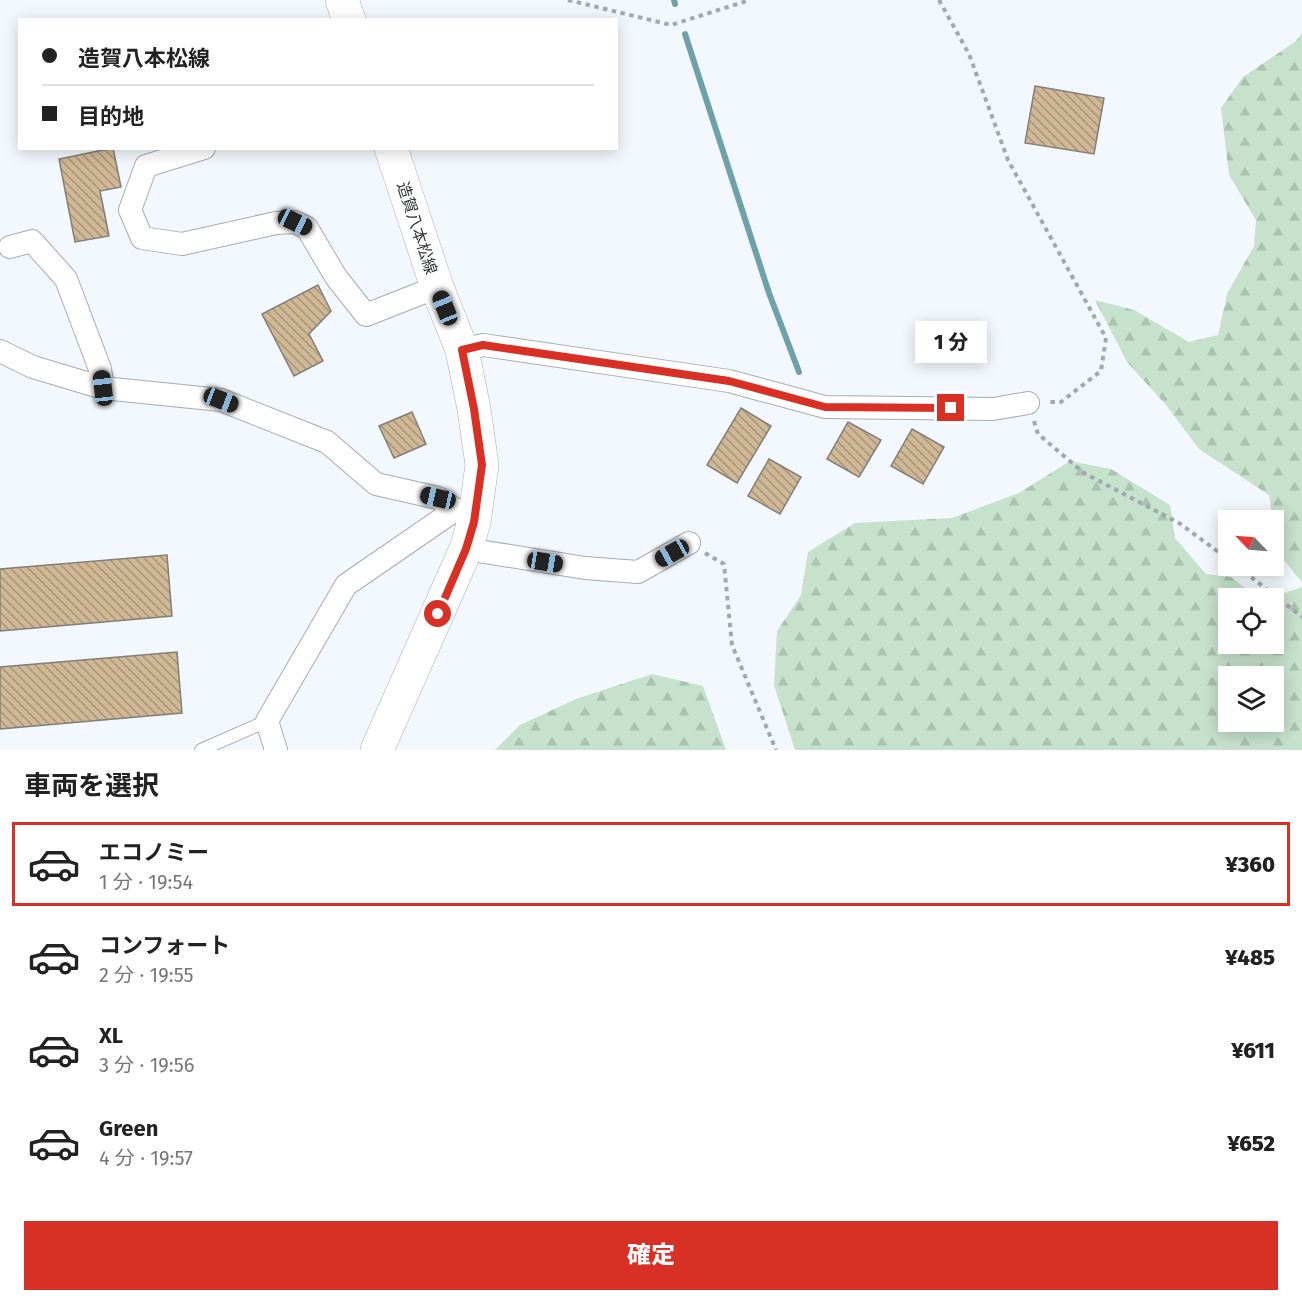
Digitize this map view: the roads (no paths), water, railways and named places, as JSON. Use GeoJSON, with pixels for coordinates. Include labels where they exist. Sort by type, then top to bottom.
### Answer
{"type":"FeatureCollection","features":[{"type":"Feature","properties":{"kind":"main road"},"geometry":{"type":"LineString","coordinates":[[342,0],[348,18]]}},
{"type":"Feature","properties":{"kind":"main road","name":"造賀八本松線"},"geometry":{"type":"LineString","coordinates":[[377,750],[465,527],[482,465],[462,350],[437,287],[392,150]]}},
{"type":"Feature","properties":{"kind":"street"},"geometry":{"type":"LineString","coordinates":[[198,150],[146,166],[130,210],[142,238],[182,244],[276,223],[295,222],[307,228],[336,277],[366,315],[437,287]]}},
{"type":"Feature","properties":{"kind":"street"},"geometry":{"type":"LineString","coordinates":[[10,247],[32,241],[66,279],[100,369],[103,388]]}},
{"type":"Feature","properties":{"kind":"street"},"geometry":{"type":"LineString","coordinates":[[462,350],[483,345],[729,381],[825,407],[993,409],[1028,403]]}},
{"type":"Feature","properties":{"kind":"street"},"geometry":{"type":"LineString","coordinates":[[0,351],[33,367],[103,388],[221,400],[327,442],[376,484],[438,498],[465,527],[585,568],[638,572],[689,543]]}},
{"type":"Feature","properties":{"kind":"street"},"geometry":{"type":"LineString","coordinates":[[276,750],[267,721],[346,585],[465,527]]}},
{"type":"Feature","properties":{"kind":"lane"},"geometry":{"type":"LineString","coordinates":[[201,750],[267,721]]}},
{"type":"Feature","properties":{"kind":"waterway"},"geometry":{"type":"LineString","coordinates":[[674,0],[675,4]]}},
{"type":"Feature","properties":{"kind":"waterway"},"geometry":{"type":"LineString","coordinates":[[685,34],[769,293],[799,372]]}}]}
